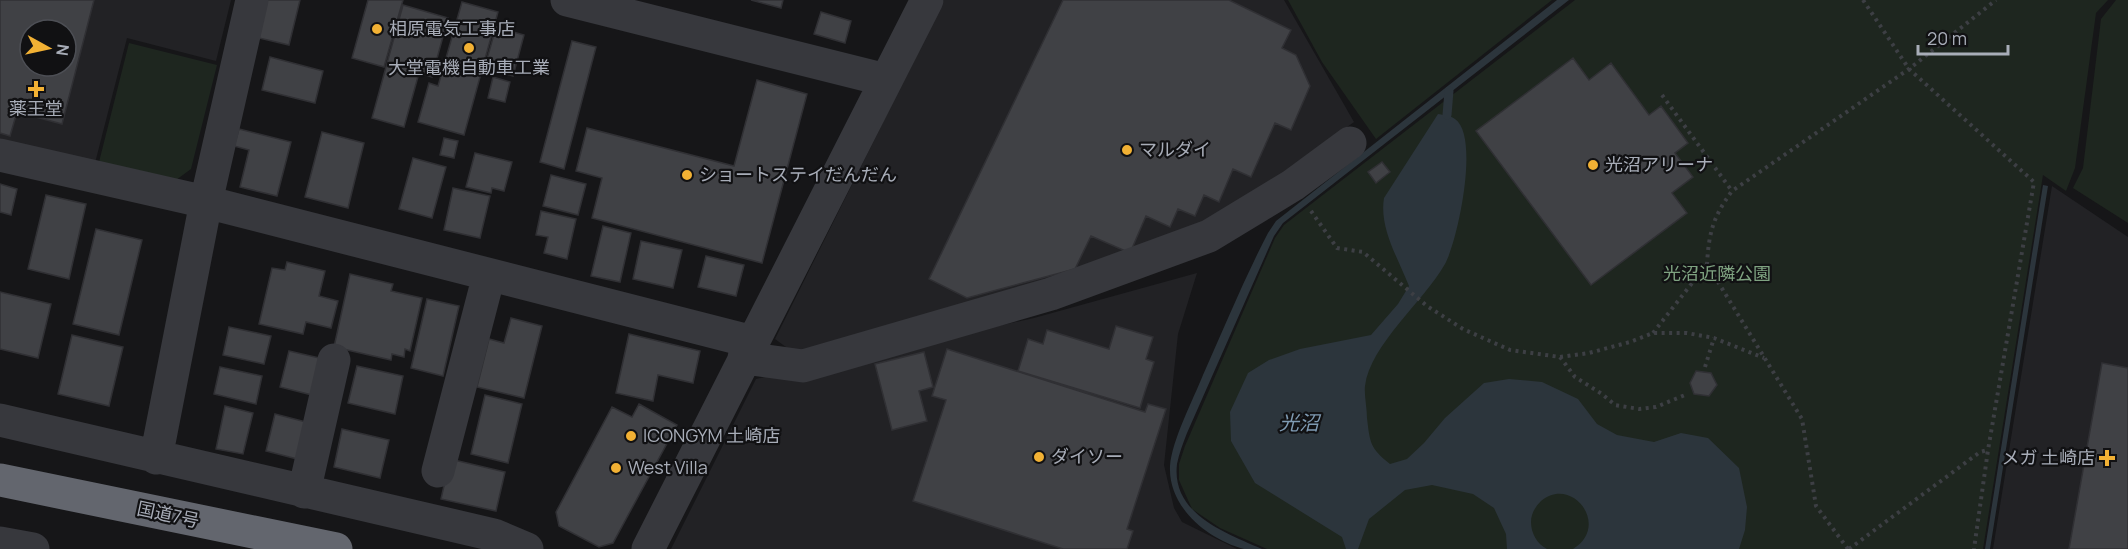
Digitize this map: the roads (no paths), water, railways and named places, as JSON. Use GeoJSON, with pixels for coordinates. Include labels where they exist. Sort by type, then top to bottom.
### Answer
{"type":"FeatureCollection","features":[{"type":"Feature","properties":{"kind":"highway","name":"国道7号"},"geometry":{"type":"LineString","coordinates":[[0,480],[336,549]]}},
{"type":"Feature","properties":{"kind":"street"},"geometry":{"type":"LineString","coordinates":[[156,458],[206,202],[252,0]]}},
{"type":"Feature","properties":{"kind":"street"},"geometry":{"type":"LineString","coordinates":[[567,0],[886,80]]}},
{"type":"Feature","properties":{"kind":"street"},"geometry":{"type":"LineString","coordinates":[[648,549],[927,0]]}},
{"type":"Feature","properties":{"kind":"street"},"geometry":{"type":"LineString","coordinates":[[0,155],[206,202],[489,275],[803,366],[1051,294],[1209,236],[1293,185],[1350,143]]}},
{"type":"Feature","properties":{"kind":"street"},"geometry":{"type":"LineString","coordinates":[[438,471],[489,275]]}},
{"type":"Feature","properties":{"kind":"street"},"geometry":{"type":"LineString","coordinates":[[304,492],[334,360]]}},
{"type":"Feature","properties":{"kind":"street"},"geometry":{"type":"LineString","coordinates":[[0,420],[494,536],[527,549]]}},
{"type":"Feature","properties":{"kind":"street"},"geometry":{"type":"LineString","coordinates":[[0,543],[33,549]]}},
{"type":"Feature","properties":{"kind":"water"},"geometry":{"type":"Polygon","coordinates":[[[1557,0],[1569,0],[1283,223],[1274,236],[1187,433],[1177,464],[1177,481],[1192,509],[1218,528],[1262,549],[1244,549],[1217,538],[1192,519],[1183,508],[1171,481],[1170,466],[1179,432],[1189,408],[1242,286],[1268,233],[1276,221],[1557,0]]]}},
{"type":"Feature","properties":{"kind":"water","name":"光沼"},"geometry":{"type":"Polygon","coordinates":[[[1438,114],[1455,119],[1462,129],[1466,145],[1464,189],[1460,212],[1456,234],[1445,264],[1387,339],[1369,371],[1365,393],[1369,433],[1378,454],[1390,464],[1407,459],[1445,418],[1484,383],[1509,379],[1542,382],[1578,399],[1597,424],[1617,435],[1654,442],[1681,433],[1708,438],[1739,468],[1747,507],[1745,530],[1739,549],[1573,549],[1584,539],[1588,528],[1588,517],[1583,507],[1575,499],[1564,494],[1553,495],[1541,501],[1533,513],[1531,526],[1533,534],[1547,549],[1507,549],[1506,534],[1494,508],[1473,494],[1432,485],[1405,490],[1369,519],[1358,549],[1346,549],[1342,537],[1255,483],[1231,441],[1230,412],[1248,373],[1269,360],[1300,349],[1371,335],[1398,304],[1409,286],[1387,232],[1383,209],[1384,198],[1438,114]]]}},
{"type":"Feature","properties":{"kind":"water"},"geometry":{"type":"Polygon","coordinates":[[[2043,185],[2048,186],[1990,549],[1985,549],[2043,185]]]}},
{"type":"Feature","properties":{"kind":"waterway"},"geometry":{"type":"LineString","coordinates":[[1447,115],[1449,91]]}},
{"type":"Feature","properties":{"kind":"place","name":"相原電気工事店"},"geometry":{"type":"Point","coordinates":[377,29]}},
{"type":"Feature","properties":{"kind":"place","name":"大堂電機自動車工業"},"geometry":{"type":"Point","coordinates":[469,48]}},
{"type":"Feature","properties":{"kind":"place","name":"薬王堂"},"geometry":{"type":"Point","coordinates":[36,89]}},
{"type":"Feature","properties":{"kind":"place","name":"マルダイ"},"geometry":{"type":"Point","coordinates":[1127,150]}},
{"type":"Feature","properties":{"kind":"place","name":"光沼アリーナ"},"geometry":{"type":"Point","coordinates":[1593,165]}},
{"type":"Feature","properties":{"kind":"place","name":"ショートステイだんだん"},"geometry":{"type":"Point","coordinates":[687,175]}},
{"type":"Feature","properties":{"kind":"place","name":"ICONGYM 土崎店"},"geometry":{"type":"Point","coordinates":[631,436]}},
{"type":"Feature","properties":{"kind":"place","name":"ダイソー"},"geometry":{"type":"Point","coordinates":[1039,457]}},
{"type":"Feature","properties":{"kind":"place","name":"メガ 土崎店"},"geometry":{"type":"Point","coordinates":[2107,458]}},
{"type":"Feature","properties":{"kind":"place","name":"West Villa"},"geometry":{"type":"Point","coordinates":[616,468]}},
{"type":"Feature","properties":{"kind":"park label","name":"光沼近隣公園"},"geometry":{"type":"Point","coordinates":[1717,274]}}]}
